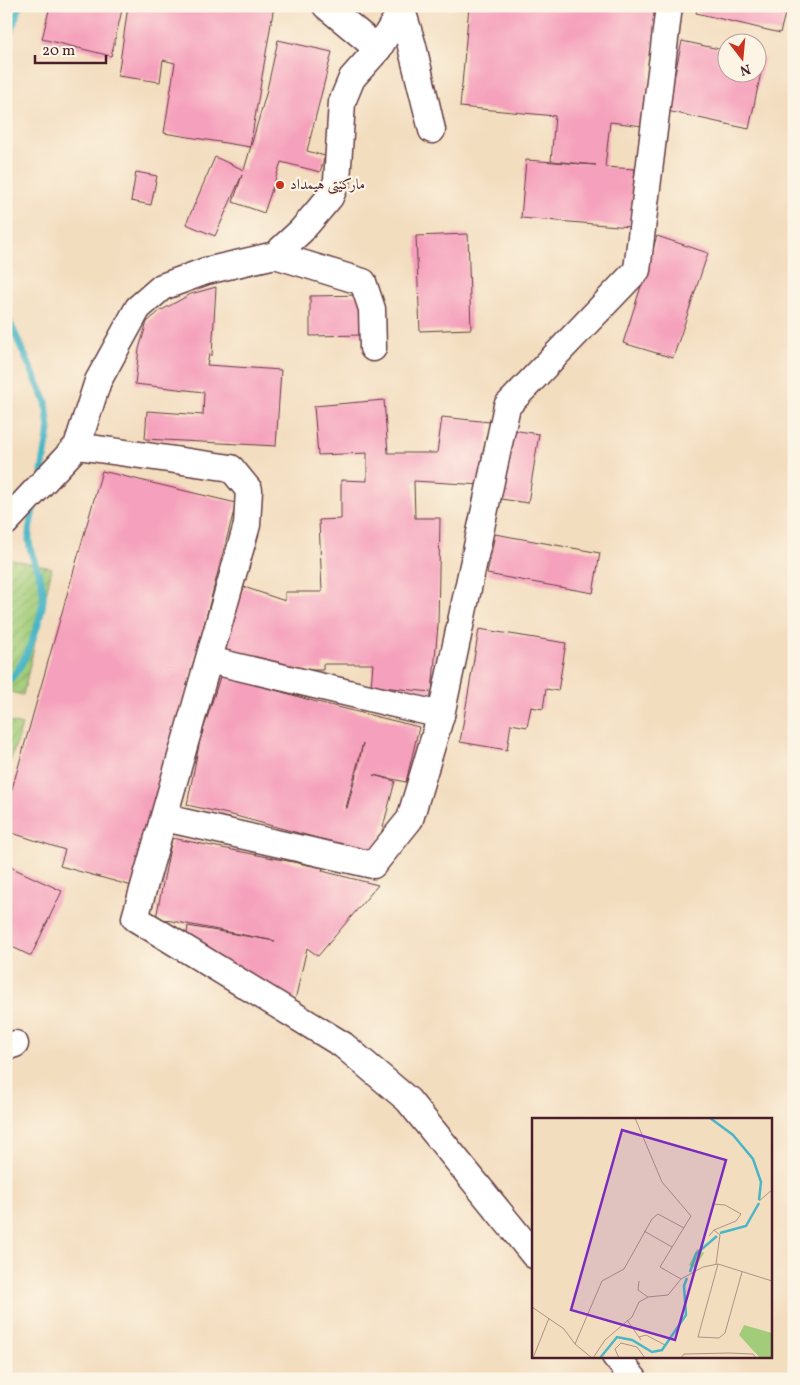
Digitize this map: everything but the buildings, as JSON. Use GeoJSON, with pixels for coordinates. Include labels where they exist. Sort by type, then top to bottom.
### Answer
{"type":"FeatureCollection","features":[{"type":"Feature","properties":{"kind":"street"},"geometry":{"type":"LineString","coordinates":[[326,6],[378,49]]}},
{"type":"Feature","properties":{"kind":"street"},"geometry":{"type":"LineString","coordinates":[[165,818],[373,866],[410,819],[441,715],[507,406],[637,270],[669,6]]}},
{"type":"Feature","properties":{"kind":"street"},"geometry":{"type":"LineString","coordinates":[[275,255],[301,231],[330,197],[337,181],[342,102],[352,78],[378,49],[403,8]]}},
{"type":"Feature","properties":{"kind":"street"},"geometry":{"type":"LineString","coordinates":[[6,522],[78,446],[98,381],[138,308],[162,287],[215,268],[275,255],[363,282],[372,310],[373,348]]}},
{"type":"Feature","properties":{"kind":"street"},"geometry":{"type":"LineString","coordinates":[[78,446],[232,468],[249,490],[247,525],[136,918],[343,1046],[392,1084],[408,1100],[532,1253]]}},
{"type":"Feature","properties":{"kind":"street"},"geometry":{"type":"LineString","coordinates":[[210,660],[441,715]]}},
{"type":"Feature","properties":{"kind":"street"},"geometry":{"type":"LineString","coordinates":[[618,1358],[634,1379]]}},
{"type":"Feature","properties":{"kind":"green space"},"geometry":{"type":"Polygon","coordinates":[[[6,558],[52,568],[23,695],[6,691],[6,558]]]}},
{"type":"Feature","properties":{"kind":"green space"},"geometry":{"type":"Polygon","coordinates":[[[6,721],[22,725],[11,760],[6,759],[6,721]]]}},
{"type":"Feature","properties":{"kind":"waterway"},"geometry":{"type":"LineString","coordinates":[[6,43],[20,6]]}},
{"type":"Feature","properties":{"kind":"waterway"},"geometry":{"type":"LineString","coordinates":[[6,314],[46,402],[49,430],[42,471]]}},
{"type":"Feature","properties":{"kind":"waterway"},"geometry":{"type":"LineString","coordinates":[[6,683],[20,666],[26,654],[37,627],[43,601],[41,579],[31,553],[29,540],[34,506]]}},
{"type":"Feature","properties":{"kind":"place","name":"مارکێتی هیمداد"},"geometry":{"type":"Point","coordinates":[280,185]}}]}
